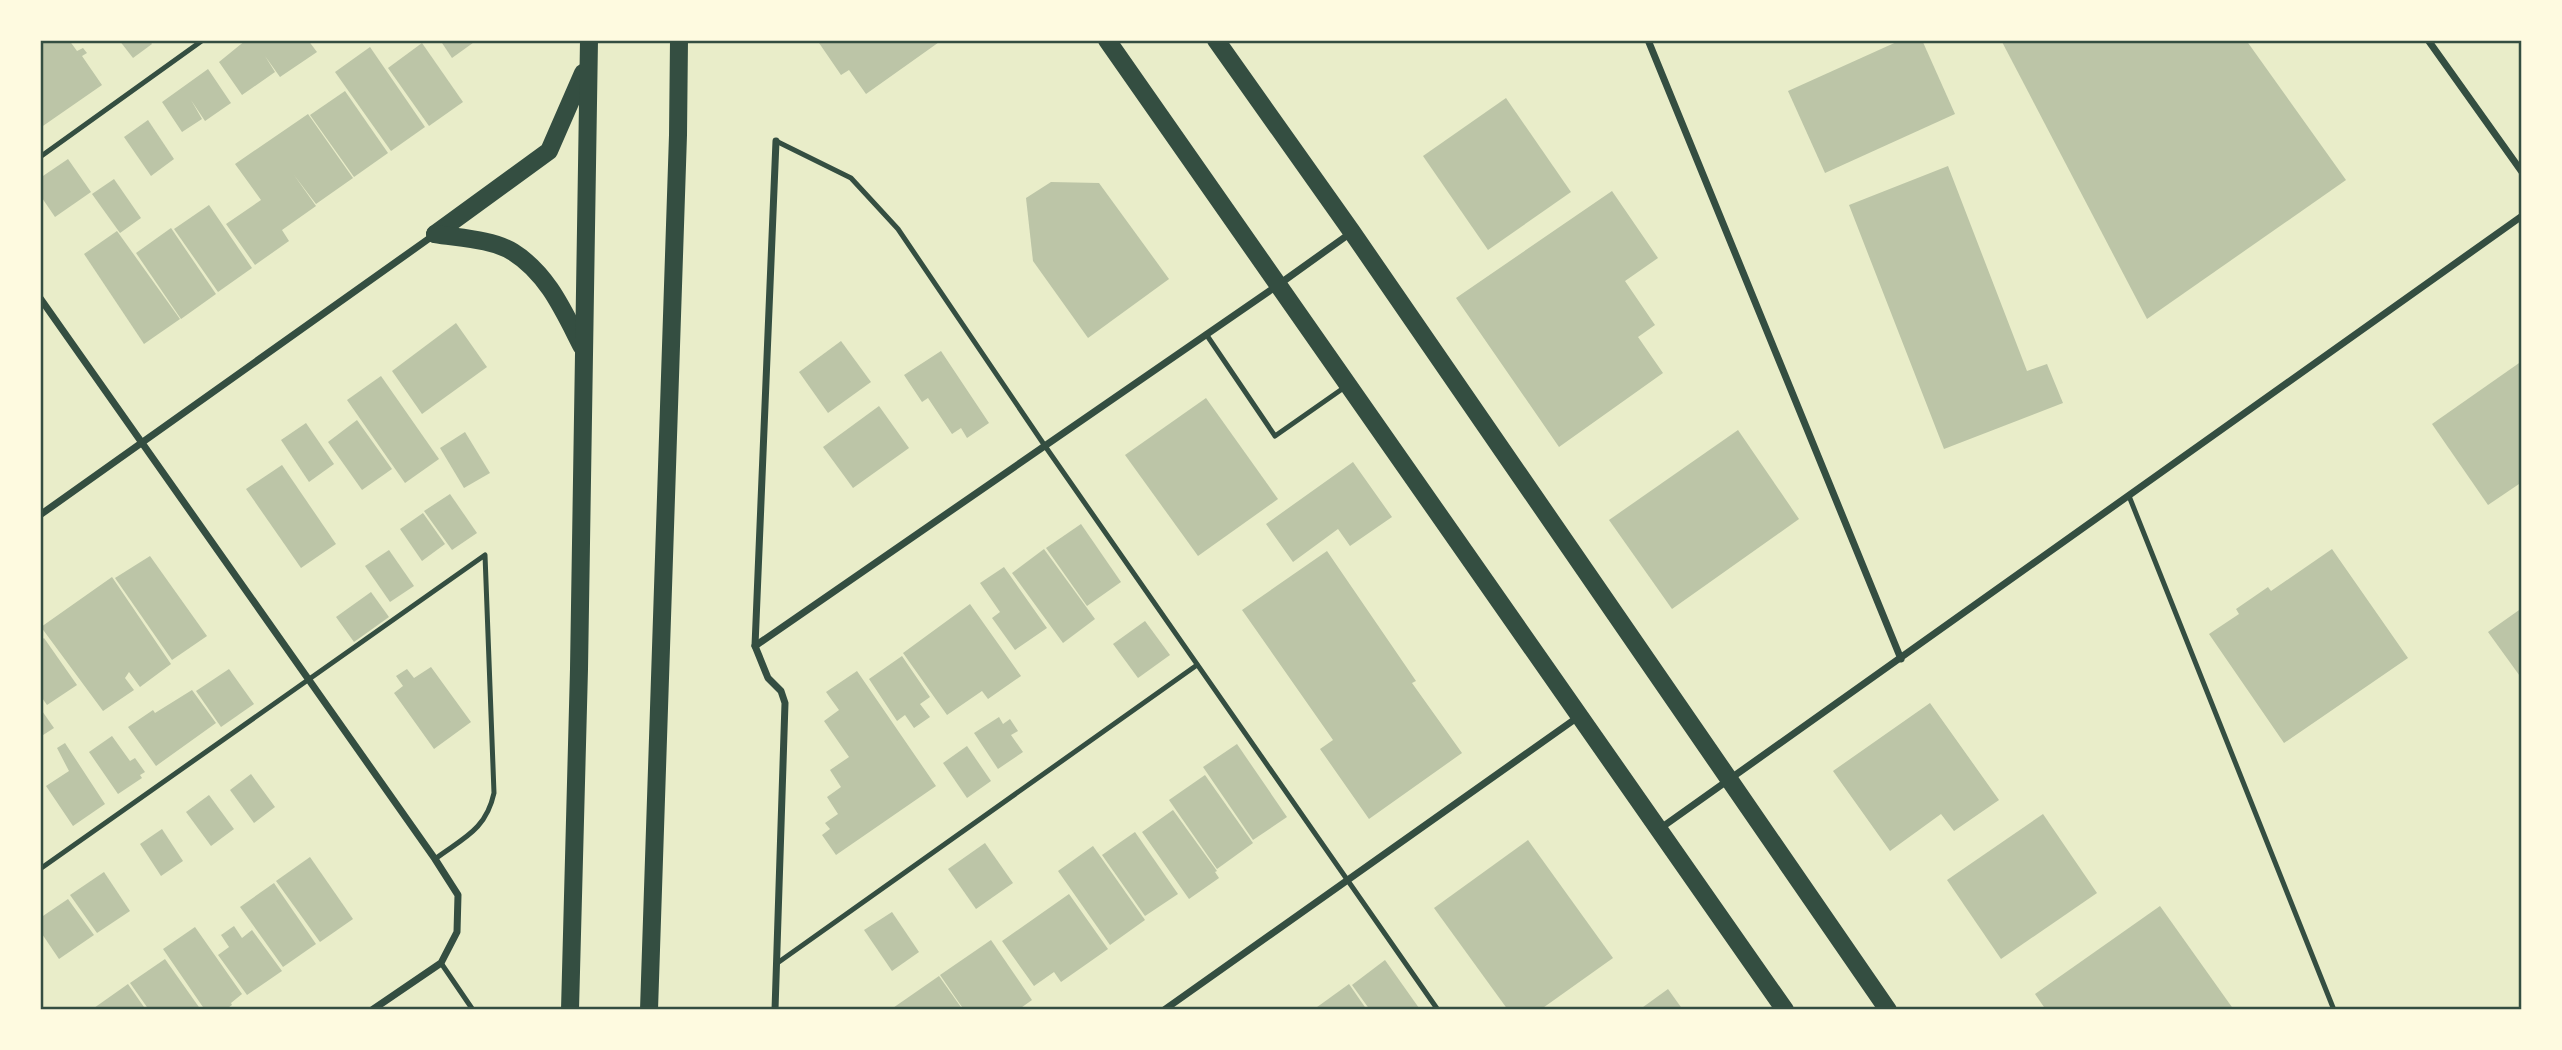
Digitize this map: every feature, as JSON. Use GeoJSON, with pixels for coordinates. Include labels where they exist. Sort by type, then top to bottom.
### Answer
{"type":"FeatureCollection","features":[{"type":"Feature","properties":{"kind":"main road"},"geometry":{"type":"LineString","coordinates":[[570,1010],[579,669],[589,40]]}},
{"type":"Feature","properties":{"kind":"main road"},"geometry":{"type":"LineString","coordinates":[[649,1010],[679,40]]}},
{"type":"Feature","properties":{"kind":"main road"},"geometry":{"type":"LineString","coordinates":[[678,135],[689,40]]}},
{"type":"Feature","properties":{"kind":"main road"},"geometry":{"type":"LineString","coordinates":[[1107,40],[1785,1010]]}},
{"type":"Feature","properties":{"kind":"main road"},"geometry":{"type":"LineString","coordinates":[[1216,40],[1352,232],[1888,1010]]}},
{"type":"Feature","properties":{"kind":"main road"},"geometry":{"type":"LineString","coordinates":[[435,234],[550,151],[588,64]]}},
{"type":"Feature","properties":{"kind":"main road"},"geometry":{"type":"LineString","coordinates":[[435,234],[479,241],[512,251],[536,270],[557,298],[583,351]]}},
{"type":"Feature","properties":{"kind":"street"},"geometry":{"type":"LineString","coordinates":[[1648,40],[1901,659]]}},
{"type":"Feature","properties":{"kind":"street"},"geometry":{"type":"LineString","coordinates":[[2428,40],[2522,172]]}},
{"type":"Feature","properties":{"kind":"street"},"geometry":{"type":"LineString","coordinates":[[775,1010],[785,704],[781,691],[768,678],[755,646],[776,141]]}},
{"type":"Feature","properties":{"kind":"street"},"geometry":{"type":"LineString","coordinates":[[1657,830],[2522,216]]}},
{"type":"Feature","properties":{"kind":"street"},"geometry":{"type":"LineString","coordinates":[[755,646],[1352,232]]}},
{"type":"Feature","properties":{"kind":"street"},"geometry":{"type":"LineString","coordinates":[[40,516],[435,234]]}},
{"type":"Feature","properties":{"kind":"street"},"geometry":{"type":"LineString","coordinates":[[40,298],[435,859],[457,895],[457,932],[441,963],[372,1010]]}},
{"type":"Feature","properties":{"kind":"street"},"geometry":{"type":"LineString","coordinates":[[1164,1010],[1578,717]]}},
{"type":"Feature","properties":{"kind":"lane"},"geometry":{"type":"LineString","coordinates":[[40,158],[203,40]]}},
{"type":"Feature","properties":{"kind":"lane"},"geometry":{"type":"LineString","coordinates":[[776,141],[851,178],[898,229],[1197,666],[1438,1010]]}},
{"type":"Feature","properties":{"kind":"lane"},"geometry":{"type":"LineString","coordinates":[[1206,334],[1275,436],[1348,385]]}},
{"type":"Feature","properties":{"kind":"lane"},"geometry":{"type":"LineString","coordinates":[[2129,496],[2334,1010]]}},
{"type":"Feature","properties":{"kind":"lane"},"geometry":{"type":"LineString","coordinates":[[40,869],[485,555],[494,793],[489,813],[478,827],[435,859]]}},
{"type":"Feature","properties":{"kind":"lane"},"geometry":{"type":"LineString","coordinates":[[776,964],[1197,666]]}},
{"type":"Feature","properties":{"kind":"lane"},"geometry":{"type":"LineString","coordinates":[[441,963],[472,1010]]}},
{"type":"Feature","properties":{"kind":"building"},"geometry":{"type":"Polygon","coordinates":[[[40,40],[69,40],[77,51],[83,48],[87,53],[82,56],[102,85],[40,128],[40,40]]]}},
{"type":"Feature","properties":{"kind":"building"},"geometry":{"type":"Polygon","coordinates":[[[119,40],[149,40],[152,44],[133,58],[119,40]]]}},
{"type":"Feature","properties":{"kind":"building"},"geometry":{"type":"Polygon","coordinates":[[[246,40],[308,40],[317,52],[280,77],[265,56],[275,72],[242,95],[219,62],[246,40]]]}},
{"type":"Feature","properties":{"kind":"building"},"geometry":{"type":"Polygon","coordinates":[[[440,40],[477,40],[452,58],[440,40]]]}},
{"type":"Feature","properties":{"kind":"building"},"geometry":{"type":"Polygon","coordinates":[[[817,40],[942,40],[866,94],[849,70],[841,75],[817,40]]]}},
{"type":"Feature","properties":{"kind":"building"},"geometry":{"type":"Polygon","coordinates":[[[1901,40],[1922,40],[1955,114],[1825,173],[1788,91],[1901,40]]]}},
{"type":"Feature","properties":{"kind":"building"},"geometry":{"type":"Polygon","coordinates":[[[2001,40],[2246,40],[2346,180],[2147,319],[2001,40]]]}},
{"type":"Feature","properties":{"kind":"building"},"geometry":{"type":"Polygon","coordinates":[[[422,43],[463,102],[429,126],[388,68],[422,43]]]}},
{"type":"Feature","properties":{"kind":"building"},"geometry":{"type":"Polygon","coordinates":[[[370,47],[425,127],[391,151],[335,72],[370,47]]]}},
{"type":"Feature","properties":{"kind":"building"},"geometry":{"type":"Polygon","coordinates":[[[208,69],[231,103],[205,121],[191,100],[202,119],[182,132],[162,102],[208,69]]]}},
{"type":"Feature","properties":{"kind":"building"},"geometry":{"type":"Polygon","coordinates":[[[345,91],[388,153],[354,177],[310,115],[345,91]]]}},
{"type":"Feature","properties":{"kind":"building"},"geometry":{"type":"Polygon","coordinates":[[[1506,98],[1571,192],[1488,250],[1423,156],[1506,98]]]}},
{"type":"Feature","properties":{"kind":"building"},"geometry":{"type":"Polygon","coordinates":[[[308,114],[353,178],[316,204],[294,175],[316,206],[282,230],[289,241],[255,265],[226,224],[261,200],[235,164],[308,114]]]}},
{"type":"Feature","properties":{"kind":"building"},"geometry":{"type":"Polygon","coordinates":[[[148,120],[174,159],[151,176],[124,137],[148,120]]]}},
{"type":"Feature","properties":{"kind":"building"},"geometry":{"type":"Polygon","coordinates":[[[68,159],[91,192],[55,217],[40,195],[40,178],[68,159]]]}},
{"type":"Feature","properties":{"kind":"building"},"geometry":{"type":"Polygon","coordinates":[[[1948,166],[2027,371],[2047,364],[2063,403],[1944,449],[1849,205],[1948,166]]]}},
{"type":"Feature","properties":{"kind":"building"},"geometry":{"type":"Polygon","coordinates":[[[114,179],[141,218],[120,233],[92,194],[114,179]]]}},
{"type":"Feature","properties":{"kind":"building"},"geometry":{"type":"Polygon","coordinates":[[[1051,182],[1099,183],[1169,279],[1088,338],[1033,261],[1026,198],[1051,182]]]}},
{"type":"Feature","properties":{"kind":"building"},"geometry":{"type":"Polygon","coordinates":[[[1612,191],[1658,258],[1625,281],[1655,325],[1638,337],[1663,373],[1559,447],[1456,298],[1612,191]]]}},
{"type":"Feature","properties":{"kind":"building"},"geometry":{"type":"Polygon","coordinates":[[[209,205],[252,268],[218,292],[174,229],[209,205]]]}},
{"type":"Feature","properties":{"kind":"building"},"geometry":{"type":"Polygon","coordinates":[[[171,228],[216,294],[181,319],[136,253],[171,228]]]}},
{"type":"Feature","properties":{"kind":"building"},"geometry":{"type":"Polygon","coordinates":[[[117,231],[180,319],[144,344],[84,254],[117,231]]]}},
{"type":"Feature","properties":{"kind":"building"},"geometry":{"type":"Polygon","coordinates":[[[456,323],[487,367],[422,414],[392,371],[456,323]]]}},
{"type":"Feature","properties":{"kind":"building"},"geometry":{"type":"Polygon","coordinates":[[[841,341],[871,382],[828,413],[799,372],[841,341]]]}},
{"type":"Feature","properties":{"kind":"building"},"geometry":{"type":"Polygon","coordinates":[[[941,351],[989,423],[967,438],[961,428],[952,434],[928,398],[922,402],[904,375],[941,351]]]}},
{"type":"Feature","properties":{"kind":"building"},"geometry":{"type":"Polygon","coordinates":[[[2522,361],[2522,482],[2488,505],[2432,424],[2522,361]]]}},
{"type":"Feature","properties":{"kind":"building"},"geometry":{"type":"Polygon","coordinates":[[[381,376],[439,459],[405,483],[347,400],[381,376]]]}},
{"type":"Feature","properties":{"kind":"building"},"geometry":{"type":"Polygon","coordinates":[[[1206,398],[1278,499],[1198,556],[1125,455],[1206,398]]]}},
{"type":"Feature","properties":{"kind":"building"},"geometry":{"type":"Polygon","coordinates":[[[879,406],[909,448],[853,488],[823,447],[879,406]]]}},
{"type":"Feature","properties":{"kind":"building"},"geometry":{"type":"Polygon","coordinates":[[[357,420],[392,469],[362,490],[328,442],[357,420]]]}},
{"type":"Feature","properties":{"kind":"building"},"geometry":{"type":"Polygon","coordinates":[[[306,423],[334,464],[309,482],[281,440],[306,423]]]}},
{"type":"Feature","properties":{"kind":"building"},"geometry":{"type":"Polygon","coordinates":[[[1738,430],[1799,519],[1672,609],[1609,520],[1738,430]]]}},
{"type":"Feature","properties":{"kind":"building"},"geometry":{"type":"Polygon","coordinates":[[[465,432],[490,473],[464,488],[440,448],[465,432]]]}},
{"type":"Feature","properties":{"kind":"building"},"geometry":{"type":"Polygon","coordinates":[[[1353,462],[1392,517],[1350,546],[1338,529],[1293,562],[1266,524],[1353,462]]]}},
{"type":"Feature","properties":{"kind":"building"},"geometry":{"type":"Polygon","coordinates":[[[282,465],[336,544],[301,568],[246,489],[282,465]]]}},
{"type":"Feature","properties":{"kind":"building"},"geometry":{"type":"Polygon","coordinates":[[[450,494],[477,533],[452,550],[424,511],[450,494]]]}},
{"type":"Feature","properties":{"kind":"building"},"geometry":{"type":"Polygon","coordinates":[[[423,513],[445,544],[422,561],[400,529],[423,513]]]}},
{"type":"Feature","properties":{"kind":"building"},"geometry":{"type":"Polygon","coordinates":[[[1081,524],[1121,582],[1087,606],[1046,548],[1081,524]]]}},
{"type":"Feature","properties":{"kind":"building"},"geometry":{"type":"Polygon","coordinates":[[[1044,549],[1095,619],[1063,643],[1012,573],[1044,549]]]}},
{"type":"Feature","properties":{"kind":"building"},"geometry":{"type":"Polygon","coordinates":[[[2332,549],[2408,658],[2284,743],[2209,634],[2239,614],[2236,609],[2268,587],[2271,591],[2332,549]]]}},
{"type":"Feature","properties":{"kind":"building"},"geometry":{"type":"Polygon","coordinates":[[[389,550],[414,586],[390,602],[365,566],[389,550]]]}},
{"type":"Feature","properties":{"kind":"building"},"geometry":{"type":"Polygon","coordinates":[[[1327,551],[1416,681],[1412,683],[1462,753],[1369,819],[1320,749],[1333,740],[1242,610],[1327,551]]]}},
{"type":"Feature","properties":{"kind":"building"},"geometry":{"type":"Polygon","coordinates":[[[150,556],[207,636],[172,660],[115,578],[150,556]]]}},
{"type":"Feature","properties":{"kind":"building"},"geometry":{"type":"Polygon","coordinates":[[[1004,567],[1047,628],[1015,650],[992,618],[1000,612],[980,583],[1004,567]]]}},
{"type":"Feature","properties":{"kind":"building"},"geometry":{"type":"Polygon","coordinates":[[[112,577],[171,664],[140,687],[129,672],[125,678],[134,690],[103,711],[41,627],[112,577]]]}},
{"type":"Feature","properties":{"kind":"building"},"geometry":{"type":"Polygon","coordinates":[[[371,592],[389,617],[354,642],[336,617],[371,592]]]}},
{"type":"Feature","properties":{"kind":"building"},"geometry":{"type":"Polygon","coordinates":[[[970,604],[1021,676],[988,699],[982,691],[947,715],[903,653],[970,604]]]}},
{"type":"Feature","properties":{"kind":"building"},"geometry":{"type":"Polygon","coordinates":[[[2522,608],[2522,679],[2488,632],[2522,608]]]}},
{"type":"Feature","properties":{"kind":"building"},"geometry":{"type":"Polygon","coordinates":[[[1145,621],[1170,655],[1138,678],[1113,644],[1145,621]]]}},
{"type":"Feature","properties":{"kind":"building"},"geometry":{"type":"Polygon","coordinates":[[[44,638],[77,685],[47,705],[40,695],[40,641],[44,638]]]}},
{"type":"Feature","properties":{"kind":"building"},"geometry":{"type":"Polygon","coordinates":[[[902,656],[930,697],[920,704],[930,717],[914,728],[905,715],[897,721],[869,679],[902,656]]]}},
{"type":"Feature","properties":{"kind":"building"},"geometry":{"type":"Polygon","coordinates":[[[431,667],[471,722],[434,749],[394,693],[403,686],[396,676],[407,669],[414,678],[431,667]]]}},
{"type":"Feature","properties":{"kind":"building"},"geometry":{"type":"Polygon","coordinates":[[[229,669],[254,704],[221,727],[196,691],[229,669]]]}},
{"type":"Feature","properties":{"kind":"building"},"geometry":{"type":"Polygon","coordinates":[[[857,671],[936,786],[836,855],[822,835],[830,829],[825,823],[838,814],[827,797],[841,787],[830,770],[849,757],[824,721],[839,710],[826,692],[857,671]]]}},
{"type":"Feature","properties":{"kind":"building"},"geometry":{"type":"Polygon","coordinates":[[[192,690],[216,723],[156,766],[128,727],[153,710],[155,713],[192,690]]]}},
{"type":"Feature","properties":{"kind":"building"},"geometry":{"type":"Polygon","coordinates":[[[1930,703],[1999,800],[1954,831],[1941,814],[1890,851],[1833,771],[1930,703]]]}},
{"type":"Feature","properties":{"kind":"building"},"geometry":{"type":"Polygon","coordinates":[[[40,708],[54,728],[40,737],[40,708]]]}},
{"type":"Feature","properties":{"kind":"building"},"geometry":{"type":"Polygon","coordinates":[[[999,717],[1003,724],[1010,719],[1018,731],[1011,735],[1023,752],[998,769],[974,733],[999,717]]]}},
{"type":"Feature","properties":{"kind":"building"},"geometry":{"type":"Polygon","coordinates":[[[112,736],[130,761],[135,758],[145,772],[140,775],[142,778],[118,794],[89,752],[112,736]]]}},
{"type":"Feature","properties":{"kind":"building"},"geometry":{"type":"Polygon","coordinates":[[[65,743],[105,804],[73,826],[46,786],[69,771],[57,748],[65,743]]]}},
{"type":"Feature","properties":{"kind":"building"},"geometry":{"type":"Polygon","coordinates":[[[1237,744],[1287,817],[1253,840],[1203,767],[1237,744]]]}},
{"type":"Feature","properties":{"kind":"building"},"geometry":{"type":"Polygon","coordinates":[[[967,746],[991,781],[967,798],[943,763],[967,746]]]}},
{"type":"Feature","properties":{"kind":"building"},"geometry":{"type":"Polygon","coordinates":[[[251,774],[275,807],[254,823],[230,790],[251,774]]]}},
{"type":"Feature","properties":{"kind":"building"},"geometry":{"type":"Polygon","coordinates":[[[1205,775],[1253,843],[1217,869],[1169,800],[1205,775]]]}},
{"type":"Feature","properties":{"kind":"building"},"geometry":{"type":"Polygon","coordinates":[[[209,795],[234,829],[211,846],[186,812],[209,795]]]}},
{"type":"Feature","properties":{"kind":"building"},"geometry":{"type":"Polygon","coordinates":[[[1173,810],[1217,871],[1215,872],[1219,878],[1189,899],[1142,832],[1173,810]]]}},
{"type":"Feature","properties":{"kind":"building"},"geometry":{"type":"Polygon","coordinates":[[[2043,814],[2097,893],[2001,959],[1947,880],[2043,814]]]}},
{"type":"Feature","properties":{"kind":"building"},"geometry":{"type":"Polygon","coordinates":[[[162,829],[183,861],[161,876],[140,844],[162,829]]]}},
{"type":"Feature","properties":{"kind":"building"},"geometry":{"type":"Polygon","coordinates":[[[1135,832],[1178,894],[1145,916],[1102,855],[1135,832]]]}},
{"type":"Feature","properties":{"kind":"building"},"geometry":{"type":"Polygon","coordinates":[[[1528,840],[1613,958],[1540,1010],[1508,1010],[1434,908],[1528,840]]]}},
{"type":"Feature","properties":{"kind":"building"},"geometry":{"type":"Polygon","coordinates":[[[985,843],[1013,883],[976,909],[948,869],[985,843]]]}},
{"type":"Feature","properties":{"kind":"building"},"geometry":{"type":"Polygon","coordinates":[[[1093,846],[1145,920],[1110,945],[1058,871],[1093,846]]]}},
{"type":"Feature","properties":{"kind":"building"},"geometry":{"type":"Polygon","coordinates":[[[310,857],[353,919],[320,942],[276,881],[310,857]]]}},
{"type":"Feature","properties":{"kind":"building"},"geometry":{"type":"Polygon","coordinates":[[[104,872],[130,911],[97,933],[70,895],[104,872]]]}},
{"type":"Feature","properties":{"kind":"building"},"geometry":{"type":"Polygon","coordinates":[[[274,883],[316,944],[283,967],[240,907],[274,883]]]}},
{"type":"Feature","properties":{"kind":"building"},"geometry":{"type":"Polygon","coordinates":[[[1069,894],[1108,949],[1061,982],[1054,972],[1034,986],[1002,941],[1069,894]]]}},
{"type":"Feature","properties":{"kind":"building"},"geometry":{"type":"Polygon","coordinates":[[[68,899],[94,935],[59,959],[40,931],[40,918],[68,899]]]}},
{"type":"Feature","properties":{"kind":"building"},"geometry":{"type":"Polygon","coordinates":[[[2160,906],[2234,1010],[2046,1010],[2035,994],[2160,906]]]}},
{"type":"Feature","properties":{"kind":"building"},"geometry":{"type":"Polygon","coordinates":[[[892,912],[919,952],[892,971],[864,930],[892,912]]]}},
{"type":"Feature","properties":{"kind":"building"},"geometry":{"type":"Polygon","coordinates":[[[234,926],[242,938],[252,930],[282,971],[247,995],[218,955],[229,947],[221,935],[234,926]]]}},
{"type":"Feature","properties":{"kind":"building"},"geometry":{"type":"Polygon","coordinates":[[[195,927],[242,994],[225,1010],[205,1010],[163,949],[195,927]]]}},
{"type":"Feature","properties":{"kind":"building"},"geometry":{"type":"Polygon","coordinates":[[[991,940],[1032,1000],[1018,1010],[964,1010],[940,975],[991,940]]]}},
{"type":"Feature","properties":{"kind":"building"},"geometry":{"type":"Polygon","coordinates":[[[165,959],[201,1010],[149,1010],[130,983],[165,959]]]}},
{"type":"Feature","properties":{"kind":"building"},"geometry":{"type":"Polygon","coordinates":[[[1385,960],[1419,1008],[1417,1010],[1370,1010],[1352,985],[1385,960]]]}},
{"type":"Feature","properties":{"kind":"building"},"geometry":{"type":"Polygon","coordinates":[[[939,976],[963,1010],[890,1010],[939,976]]]}},
{"type":"Feature","properties":{"kind":"building"},"geometry":{"type":"Polygon","coordinates":[[[128,984],[146,1010],[95,1010],[94,1008],[128,984]]]}},
{"type":"Feature","properties":{"kind":"building"},"geometry":{"type":"Polygon","coordinates":[[[1349,984],[1367,1010],[1313,1010],[1349,984]]]}},
{"type":"Feature","properties":{"kind":"building"},"geometry":{"type":"Polygon","coordinates":[[[1668,989],[1683,1010],[1639,1010],[1668,989]]]}}]}
